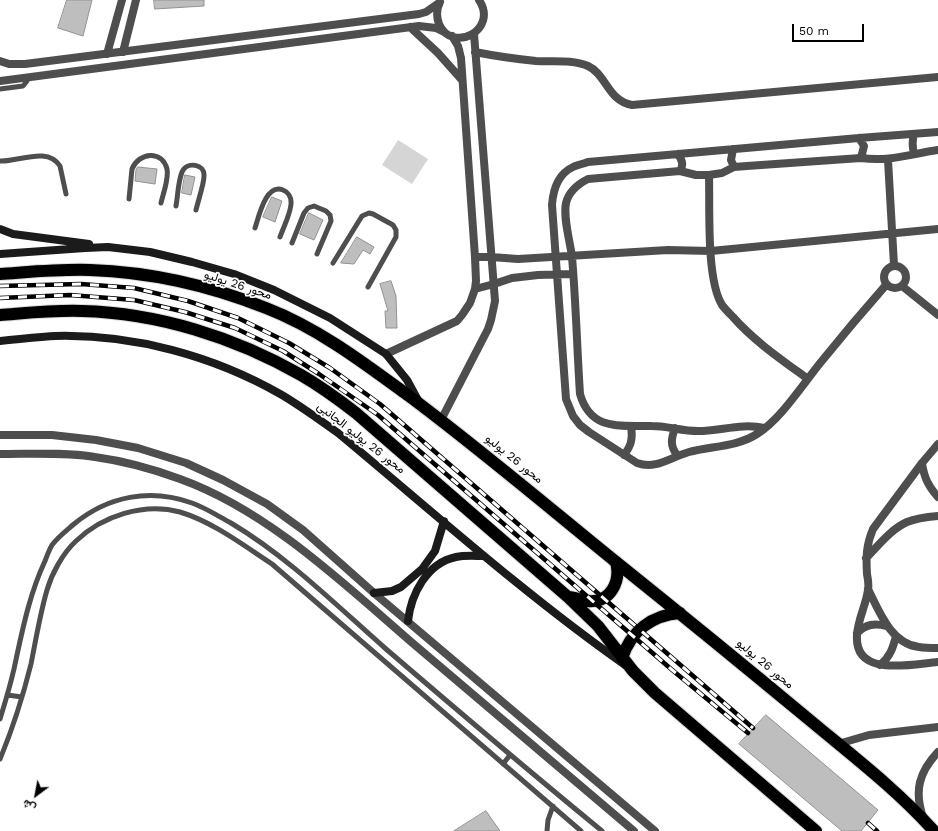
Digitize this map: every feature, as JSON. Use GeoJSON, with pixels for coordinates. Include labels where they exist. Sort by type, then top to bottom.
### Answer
{"type":"FeatureCollection","features":[{"type":"Feature","properties":{"kind":"highway","name":"محور 26 يوليو"},"geometry":{"type":"LineString","coordinates":[[0,274],[91,270],[136,274],[228,294],[268,309],[309,328],[346,351],[420,404],[504,469],[882,780],[934,831]]}},
{"type":"Feature","properties":{"kind":"highway"},"geometry":{"type":"LineString","coordinates":[[0,315],[49,311],[82,311],[148,318],[212,334],[272,360],[312,382],[356,413],[568,597],[598,626],[633,671],[655,693],[816,831]]}},
{"type":"Feature","properties":{"kind":"highway"},"geometry":{"type":"LineString","coordinates":[[568,597],[589,601],[604,597],[615,586],[618,578],[616,562]]}},
{"type":"Feature","properties":{"kind":"highway"},"geometry":{"type":"LineString","coordinates":[[622,658],[624,651],[632,637],[643,626],[661,616],[680,613]]}},
{"type":"Feature","properties":{"kind":"main road"},"geometry":{"type":"LineString","coordinates":[[0,229],[13,234],[150,252],[234,274],[274,290],[330,318],[386,354],[407,380],[420,404]]}},
{"type":"Feature","properties":{"kind":"main road"},"geometry":{"type":"LineString","coordinates":[[0,254],[108,247]]}},
{"type":"Feature","properties":{"kind":"main road","name":"محور 26 يوليو الجانبى"},"geometry":{"type":"LineString","coordinates":[[0,341],[55,336],[89,337],[122,340],[156,346],[221,366],[282,395],[338,433],[484,556],[584,636],[633,671]]}},
{"type":"Feature","properties":{"kind":"main road"},"geometry":{"type":"LineString","coordinates":[[374,593],[392,591],[401,587],[422,569],[435,551],[444,521]]}},
{"type":"Feature","properties":{"kind":"main road"},"geometry":{"type":"LineString","coordinates":[[408,621],[413,596],[423,579],[434,568],[450,559],[457,557],[484,556]]}},
{"type":"Feature","properties":{"kind":"street"},"geometry":{"type":"LineString","coordinates":[[107,54],[122,0]]}},
{"type":"Feature","properties":{"kind":"street"},"geometry":{"type":"LineString","coordinates":[[123,52],[136,0]]}},
{"type":"Feature","properties":{"kind":"street"},"geometry":{"type":"LineString","coordinates":[[0,81],[410,27],[428,26],[452,36],[463,38],[474,34],[481,26],[484,9],[479,0]]}},
{"type":"Feature","properties":{"kind":"street"},"geometry":{"type":"LineString","coordinates":[[0,61],[9,64],[25,64],[419,14],[426,12],[440,1]]}},
{"type":"Feature","properties":{"kind":"street"},"geometry":{"type":"LineString","coordinates":[[440,1],[436,15],[440,27],[444,32]]}},
{"type":"Feature","properties":{"kind":"street"},"geometry":{"type":"LineString","coordinates":[[410,27],[438,53],[462,80]]}},
{"type":"Feature","properties":{"kind":"street"},"geometry":{"type":"LineString","coordinates":[[441,420],[491,320],[495,301],[474,34]]}},
{"type":"Feature","properties":{"kind":"street"},"geometry":{"type":"LineString","coordinates":[[386,354],[457,320],[466,309],[475,289],[475,257],[460,52],[452,36]]}},
{"type":"Feature","properties":{"kind":"street"},"geometry":{"type":"LineString","coordinates":[[475,52],[537,61],[581,63],[590,67],[624,104],[632,105],[938,77]]}},
{"type":"Feature","properties":{"kind":"street"},"geometry":{"type":"LineString","coordinates":[[60,60],[63,73]]}},
{"type":"Feature","properties":{"kind":"street"},"geometry":{"type":"LineString","coordinates":[[886,284],[779,414],[757,434],[736,442],[676,456],[652,466],[644,466],[637,464],[624,456],[580,425],[573,416],[566,399],[552,205],[553,194],[562,175],[572,167],[588,162],[938,132]]}},
{"type":"Feature","properties":{"kind":"street"},"geometry":{"type":"LineString","coordinates":[[914,134],[912,146],[914,153]]}},
{"type":"Feature","properties":{"kind":"street"},"geometry":{"type":"LineString","coordinates":[[859,138],[864,146],[861,158]]}},
{"type":"Feature","properties":{"kind":"street"},"geometry":{"type":"LineString","coordinates":[[733,149],[731,160],[734,167]]}},
{"type":"Feature","properties":{"kind":"street"},"geometry":{"type":"LineString","coordinates":[[764,428],[747,425],[696,431],[658,426],[631,427],[611,425],[597,420],[589,414],[583,405],[580,394],[572,257],[566,214],[566,203],[571,193],[578,184],[588,179],[680,171],[696,175],[709,175],[722,173],[734,167],[861,158],[888,160],[914,153],[938,150]]}},
{"type":"Feature","properties":{"kind":"street"},"geometry":{"type":"LineString","coordinates":[[678,154],[682,164],[680,171]]}},
{"type":"Feature","properties":{"kind":"street"},"geometry":{"type":"LineString","coordinates":[[888,160],[894,265]]}},
{"type":"Feature","properties":{"kind":"street"},"geometry":{"type":"LineString","coordinates":[[709,175],[711,251],[715,289],[723,306],[740,326],[808,379]]}},
{"type":"Feature","properties":{"kind":"street"},"geometry":{"type":"LineString","coordinates":[[475,257],[518,259],[556,258],[668,250],[711,251],[938,229]]}},
{"type":"Feature","properties":{"kind":"street"},"geometry":{"type":"LineString","coordinates":[[894,265],[901,267],[906,272],[906,280],[902,286],[891,288],[883,279],[884,272],[888,267],[894,265]]}},
{"type":"Feature","properties":{"kind":"street"},"geometry":{"type":"LineString","coordinates":[[475,289],[512,278],[572,274]]}},
{"type":"Feature","properties":{"kind":"street"},"geometry":{"type":"LineString","coordinates":[[902,286],[938,315]]}},
{"type":"Feature","properties":{"kind":"street"},"geometry":{"type":"LineString","coordinates":[[624,456],[630,447],[632,440],[631,427]]}},
{"type":"Feature","properties":{"kind":"street"},"geometry":{"type":"LineString","coordinates":[[675,428],[671,443],[672,450],[676,456]]}},
{"type":"Feature","properties":{"kind":"street"},"geometry":{"type":"LineString","coordinates":[[0,435],[52,435],[96,440],[138,448],[186,463],[223,480],[267,504],[303,530],[374,593],[655,831]]}},
{"type":"Feature","properties":{"kind":"street"},"geometry":{"type":"LineString","coordinates":[[938,444],[873,529],[867,545],[866,558],[868,589],[857,633],[858,650],[862,657],[869,662],[890,666],[938,662]]}},
{"type":"Feature","properties":{"kind":"street"},"geometry":{"type":"LineString","coordinates":[[0,454],[94,456],[181,479],[222,497],[264,523],[332,574],[634,831]]}},
{"type":"Feature","properties":{"kind":"street"},"geometry":{"type":"LineString","coordinates":[[922,463],[924,477],[930,489],[938,497]]}},
{"type":"Feature","properties":{"kind":"street"},"geometry":{"type":"LineString","coordinates":[[866,558],[892,533],[906,523],[920,518],[938,516]]}},
{"type":"Feature","properties":{"kind":"street"},"geometry":{"type":"LineString","coordinates":[[868,589],[886,626],[896,636],[912,646],[938,648]]}},
{"type":"Feature","properties":{"kind":"street"},"geometry":{"type":"LineString","coordinates":[[857,633],[863,627],[869,625],[879,624],[886,626]]}},
{"type":"Feature","properties":{"kind":"street"},"geometry":{"type":"LineString","coordinates":[[880,665],[886,660],[894,647],[896,636]]}},
{"type":"Feature","properties":{"kind":"street"},"geometry":{"type":"LineString","coordinates":[[838,744],[869,735],[938,727]]}},
{"type":"Feature","properties":{"kind":"street"},"geometry":{"type":"LineString","coordinates":[[923,819],[918,795],[920,783],[924,771],[938,752]]}},
{"type":"Feature","properties":{"kind":"lane"},"geometry":{"type":"LineString","coordinates":[[0,90],[23,86],[26,84],[27,78]]}},
{"type":"Feature","properties":{"kind":"lane"},"geometry":{"type":"LineString","coordinates":[[0,161],[41,156],[54,159],[60,166],[66,194]]}},
{"type":"Feature","properties":{"kind":"lane"},"geometry":{"type":"LineString","coordinates":[[129,200],[132,169],[134,165],[139,159],[151,156],[163,161],[167,169],[167,178],[161,203]]}},
{"type":"Feature","properties":{"kind":"lane"},"geometry":{"type":"LineString","coordinates":[[176,206],[183,170],[188,166],[195,165],[203,171],[204,177],[196,210]]}},
{"type":"Feature","properties":{"kind":"lane"},"geometry":{"type":"LineString","coordinates":[[254,228],[267,195],[274,190],[283,190],[290,196],[292,204],[280,237]]}},
{"type":"Feature","properties":{"kind":"lane"},"geometry":{"type":"LineString","coordinates":[[292,243],[304,213],[308,208],[314,206],[326,211],[330,215],[332,221],[317,254]]}},
{"type":"Feature","properties":{"kind":"lane"},"geometry":{"type":"LineString","coordinates":[[333,263],[362,216],[369,213],[373,214],[393,225],[396,230],[396,237],[368,287]]}},
{"type":"Feature","properties":{"kind":"lane"},"geometry":{"type":"LineString","coordinates":[[0,720],[27,606],[38,574],[51,546],[61,535],[88,513],[103,505],[132,496],[160,496],[175,498],[193,503],[213,512],[244,531],[281,557],[448,703],[602,831]]}},
{"type":"Feature","properties":{"kind":"lane"},"geometry":{"type":"LineString","coordinates":[[0,759],[11,733],[22,697],[48,589],[64,556],[75,542],[89,530],[107,520],[125,513],[147,509],[164,509],[180,512],[206,523],[272,564],[581,831]]}},
{"type":"Feature","properties":{"kind":"lane"},"geometry":{"type":"LineString","coordinates":[[7,695],[22,697]]}},
{"type":"Feature","properties":{"kind":"lane"},"geometry":{"type":"LineString","coordinates":[[503,764],[510,755]]}},
{"type":"Feature","properties":{"kind":"lane"},"geometry":{"type":"LineString","coordinates":[[547,831],[552,806]]}},
{"type":"Feature","properties":{"kind":"shaded area"},"geometry":{"type":"Polygon","coordinates":[[[398,140],[428,159],[412,184],[382,165],[398,140]]]}},
{"type":"Feature","properties":{"kind":"building"},"geometry":{"type":"Polygon","coordinates":[[[67,0],[92,0],[83,36],[58,28],[67,0]]]}},
{"type":"Feature","properties":{"kind":"building"},"geometry":{"type":"Polygon","coordinates":[[[154,0],[204,0],[204,6],[155,9],[154,0]]]}},
{"type":"Feature","properties":{"kind":"building"},"geometry":{"type":"Polygon","coordinates":[[[138,167],[157,169],[155,184],[135,181],[136,170],[138,167]]]}},
{"type":"Feature","properties":{"kind":"building"},"geometry":{"type":"Polygon","coordinates":[[[185,175],[195,177],[191,195],[182,193],[185,175]]]}},
{"type":"Feature","properties":{"kind":"building"},"geometry":{"type":"Polygon","coordinates":[[[272,197],[282,201],[275,222],[263,217],[272,197]]]}},
{"type":"Feature","properties":{"kind":"building"},"geometry":{"type":"Polygon","coordinates":[[[309,213],[323,220],[314,240],[300,234],[309,213]]]}},
{"type":"Feature","properties":{"kind":"building"},"geometry":{"type":"Polygon","coordinates":[[[357,237],[374,247],[370,254],[363,250],[354,264],[341,263],[357,237]]]}},
{"type":"Feature","properties":{"kind":"building"},"geometry":{"type":"Polygon","coordinates":[[[391,281],[396,296],[397,328],[386,328],[385,311],[388,311],[380,284],[391,281]]]}},
{"type":"Feature","properties":{"kind":"building"},"geometry":{"type":"Polygon","coordinates":[[[766,715],[878,810],[861,831],[842,831],[739,744],[766,715]]]}},
{"type":"Feature","properties":{"kind":"building"},"geometry":{"type":"Polygon","coordinates":[[[486,811],[500,831],[454,831],[486,811]]]}},
{"type":"Feature","properties":{"kind":"railway"},"geometry":{"type":"LineString","coordinates":[[0,286],[81,284],[134,288],[188,301],[238,318],[289,343],[330,368],[380,404],[753,728]]}},
{"type":"Feature","properties":{"kind":"railway"},"geometry":{"type":"LineString","coordinates":[[0,298],[70,295],[134,300],[185,312],[235,328],[283,351],[378,415],[671,669],[748,733]]}},
{"type":"Feature","properties":{"kind":"railway"},"geometry":{"type":"LineString","coordinates":[[868,823],[877,831]]}}]}
